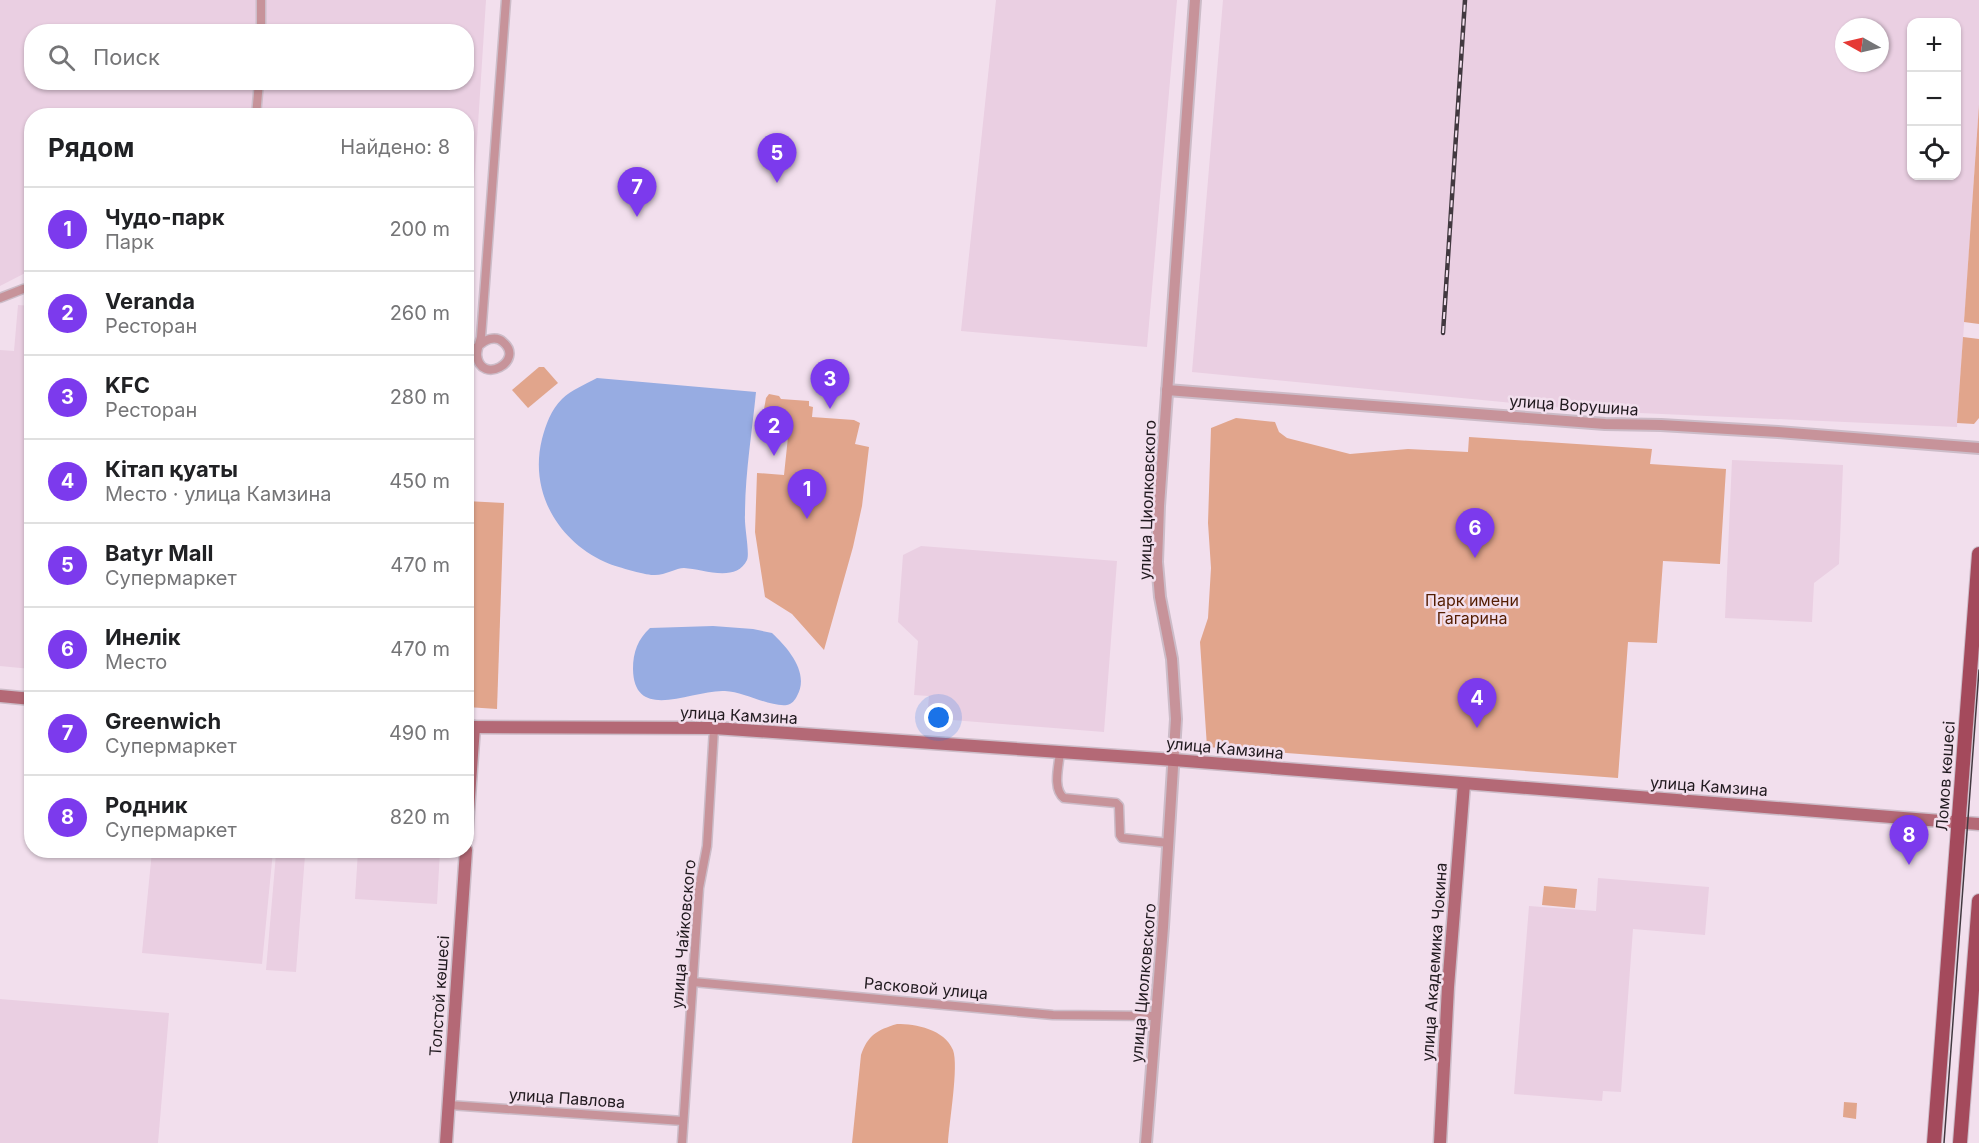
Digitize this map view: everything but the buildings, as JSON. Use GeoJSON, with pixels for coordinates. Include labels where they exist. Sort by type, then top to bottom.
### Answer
{"type":"FeatureCollection","features":[{"type":"Feature","properties":{"kind":"main road","name":"Ломов көшесі"},"geometry":{"type":"LineString","coordinates":[[1935,1143],[1979,554]]}},
{"type":"Feature","properties":{"kind":"main road"},"geometry":{"type":"LineString","coordinates":[[0,696],[24,698]]}},
{"type":"Feature","properties":{"kind":"main road","name":"улица Камзина"},"geometry":{"type":"LineString","coordinates":[[474,727],[714,728],[1174,760],[1979,824]]}},
{"type":"Feature","properties":{"kind":"main road","name":"улица Академика Чокина"},"geometry":{"type":"LineString","coordinates":[[1440,1143],[1448,987],[1464,783]]}},
{"type":"Feature","properties":{"kind":"main road","name":"Толстой көшесі"},"geometry":{"type":"LineString","coordinates":[[446,1143],[465,858]]}},
{"type":"Feature","properties":{"kind":"main road"},"geometry":{"type":"LineString","coordinates":[[1960,1143],[1979,901]]}},
{"type":"Feature","properties":{"kind":"street"},"geometry":{"type":"LineString","coordinates":[[261,0],[261,24]]}},
{"type":"Feature","properties":{"kind":"street"},"geometry":{"type":"LineString","coordinates":[[483,366],[477,357],[483,310],[506,0]]}},
{"type":"Feature","properties":{"kind":"street","name":"улица Циолковского"},"geometry":{"type":"LineString","coordinates":[[1146,1143],[1169,843],[1176,695],[1172,659],[1160,597],[1157,562],[1195,0]]}},
{"type":"Feature","properties":{"kind":"street"},"geometry":{"type":"LineString","coordinates":[[257,108],[258,90]]}},
{"type":"Feature","properties":{"kind":"street"},"geometry":{"type":"LineString","coordinates":[[0,298],[24,289]]}},
{"type":"Feature","properties":{"kind":"street"},"geometry":{"type":"LineString","coordinates":[[483,310],[490,328],[498,339]]}},
{"type":"Feature","properties":{"kind":"street"},"geometry":{"type":"LineString","coordinates":[[474,349],[488,339],[498,339],[503,341],[508,350],[508,360],[500,368],[492,370],[474,362]]}},
{"type":"Feature","properties":{"kind":"street","name":"улица Ворушина"},"geometry":{"type":"LineString","coordinates":[[1167,390],[1605,424],[1778,432],[1979,448]]}},
{"type":"Feature","properties":{"kind":"street","name":"улица Чайковского"},"geometry":{"type":"LineString","coordinates":[[682,1143],[699,888],[707,846],[714,728]]}},
{"type":"Feature","properties":{"kind":"street"},"geometry":{"type":"LineString","coordinates":[[1060,752],[1057,788],[1059,794],[1064,798],[1116,803],[1119,806],[1122,838],[1169,843]]}},
{"type":"Feature","properties":{"kind":"street","name":"Расковой улица"},"geometry":{"type":"LineString","coordinates":[[693,982],[1053,1015],[1156,1016]]}},
{"type":"Feature","properties":{"kind":"street","name":"улица Павлова"},"geometry":{"type":"LineString","coordinates":[[449,1105],[683,1121]]}},
{"type":"Feature","properties":{"kind":"shaded area"},"geometry":{"type":"Polygon","coordinates":[[[0,0],[486,0],[474,187],[474,108],[24,108],[24,274],[0,286],[0,0]]]}},
{"type":"Feature","properties":{"kind":"shaded area"},"geometry":{"type":"Polygon","coordinates":[[[996,0],[1177,0],[1147,347],[961,331],[996,0]]]}},
{"type":"Feature","properties":{"kind":"shaded area"},"geometry":{"type":"Polygon","coordinates":[[[1223,0],[1979,0],[1979,105],[1957,427],[1595,411],[1192,372],[1223,0]]]}},
{"type":"Feature","properties":{"kind":"shaded area"},"geometry":{"type":"Polygon","coordinates":[[[18,305],[24,305],[24,668],[0,666],[0,350],[14,351],[18,305]]]}},
{"type":"Feature","properties":{"kind":"shaded area"},"geometry":{"type":"Polygon","coordinates":[[[1732,460],[1843,465],[1839,564],[1814,583],[1812,622],[1725,618],[1732,460]]]}},
{"type":"Feature","properties":{"kind":"shaded area"},"geometry":{"type":"Polygon","coordinates":[[[921,546],[1117,561],[1104,732],[927,718],[929,696],[914,695],[918,641],[898,622],[903,555],[921,546]]]}},
{"type":"Feature","properties":{"kind":"shaded area"},"geometry":{"type":"Polygon","coordinates":[[[151,858],[272,858],[262,964],[142,953],[151,858]]]}},
{"type":"Feature","properties":{"kind":"shaded area"},"geometry":{"type":"Polygon","coordinates":[[[276,858],[305,858],[296,972],[266,970],[276,858]]]}},
{"type":"Feature","properties":{"kind":"shaded area"},"geometry":{"type":"Polygon","coordinates":[[[358,858],[440,858],[437,904],[355,899],[358,858]]]}},
{"type":"Feature","properties":{"kind":"shaded area"},"geometry":{"type":"Polygon","coordinates":[[[1598,878],[1709,887],[1705,935],[1633,929],[1621,1092],[1603,1091],[1602,1101],[1514,1094],[1529,906],[1596,911],[1598,878]]]}},
{"type":"Feature","properties":{"kind":"shaded area"},"geometry":{"type":"Polygon","coordinates":[[[0,999],[169,1013],[158,1143],[0,1143],[0,999]]]}},
{"type":"Feature","properties":{"kind":"green space"},"geometry":{"type":"Polygon","coordinates":[[[1979,105],[1979,324],[1964,322],[1979,105]]]}},
{"type":"Feature","properties":{"kind":"green space"},"geometry":{"type":"Polygon","coordinates":[[[1963,337],[1979,339],[1979,418],[1974,424],[1957,423],[1963,337]]]}},
{"type":"Feature","properties":{"kind":"green space"},"geometry":{"type":"Polygon","coordinates":[[[539,367],[544,367],[558,383],[528,408],[512,390],[539,367]]]}},
{"type":"Feature","properties":{"kind":"green space"},"geometry":{"type":"Polygon","coordinates":[[[769,394],[779,396],[781,399],[809,401],[809,406],[813,407],[812,417],[854,420],[860,423],[855,444],[869,447],[862,506],[853,547],[824,650],[792,614],[765,597],[755,532],[757,473],[784,475],[788,437],[783,436],[784,429],[761,426],[766,398],[769,394]]]}},
{"type":"Feature","properties":{"kind":"green space","name":"Парк имени Гагарина"},"geometry":{"type":"Polygon","coordinates":[[[1236,418],[1275,422],[1279,432],[1287,438],[1350,454],[1408,449],[1468,452],[1469,437],[1652,449],[1650,464],[1726,469],[1720,564],[1663,561],[1657,643],[1628,642],[1618,778],[1207,747],[1200,642],[1208,618],[1211,568],[1208,523],[1211,428],[1236,418]]]}},
{"type":"Feature","properties":{"kind":"green space"},"geometry":{"type":"Polygon","coordinates":[[[474,501],[504,503],[497,709],[474,707],[474,501]]]}},
{"type":"Feature","properties":{"kind":"green space"},"geometry":{"type":"Polygon","coordinates":[[[1544,886],[1577,889],[1575,908],[1542,905],[1544,886]]]}},
{"type":"Feature","properties":{"kind":"green space"},"geometry":{"type":"Polygon","coordinates":[[[897,1024],[929,1029],[943,1037],[953,1050],[954,1081],[948,1143],[852,1143],[861,1055],[874,1034],[897,1024]]]}},
{"type":"Feature","properties":{"kind":"green space"},"geometry":{"type":"Polygon","coordinates":[[[1844,1102],[1857,1103],[1856,1119],[1843,1117],[1844,1102]]]}},
{"type":"Feature","properties":{"kind":"water"},"geometry":{"type":"Polygon","coordinates":[[[597,378],[756,392],[745,500],[748,557],[742,567],[727,573],[684,568],[657,575],[643,574],[609,564],[588,553],[561,527],[551,512],[540,477],[539,458],[542,439],[549,418],[558,403],[570,393],[597,378]]]}},
{"type":"Feature","properties":{"kind":"water"},"geometry":{"type":"Polygon","coordinates":[[[713,626],[772,633],[790,653],[799,670],[800,687],[793,702],[780,705],[725,691],[667,700],[654,700],[643,695],[636,686],[633,663],[639,641],[650,628],[713,626]]]}},
{"type":"Feature","properties":{"kind":"tram line"},"geometry":{"type":"LineString","coordinates":[[1944,1143],[1979,670]]}},
{"type":"Feature","properties":{"kind":"railway"},"geometry":{"type":"LineString","coordinates":[[1443,333],[1465,0]]}},
{"type":"Feature","properties":{"kind":"place","name":"Batyr Mall"},"geometry":{"type":"Point","coordinates":[777,183]}},
{"type":"Feature","properties":{"kind":"place","name":"Greenwich"},"geometry":{"type":"Point","coordinates":[637,217]}},
{"type":"Feature","properties":{"kind":"place","name":"KFC"},"geometry":{"type":"Point","coordinates":[830,409]}},
{"type":"Feature","properties":{"kind":"place","name":"Veranda"},"geometry":{"type":"Point","coordinates":[774,456]}},
{"type":"Feature","properties":{"kind":"place","name":"Чудо-парк"},"geometry":{"type":"Point","coordinates":[807,519]}},
{"type":"Feature","properties":{"kind":"place","name":"Инелік"},"geometry":{"type":"Point","coordinates":[1475,558]}},
{"type":"Feature","properties":{"kind":"place","name":"Кітап қуаты"},"geometry":{"type":"Point","coordinates":[1477,728]}},
{"type":"Feature","properties":{"kind":"place","name":"Родник"},"geometry":{"type":"Point","coordinates":[1909,865]}}]}
